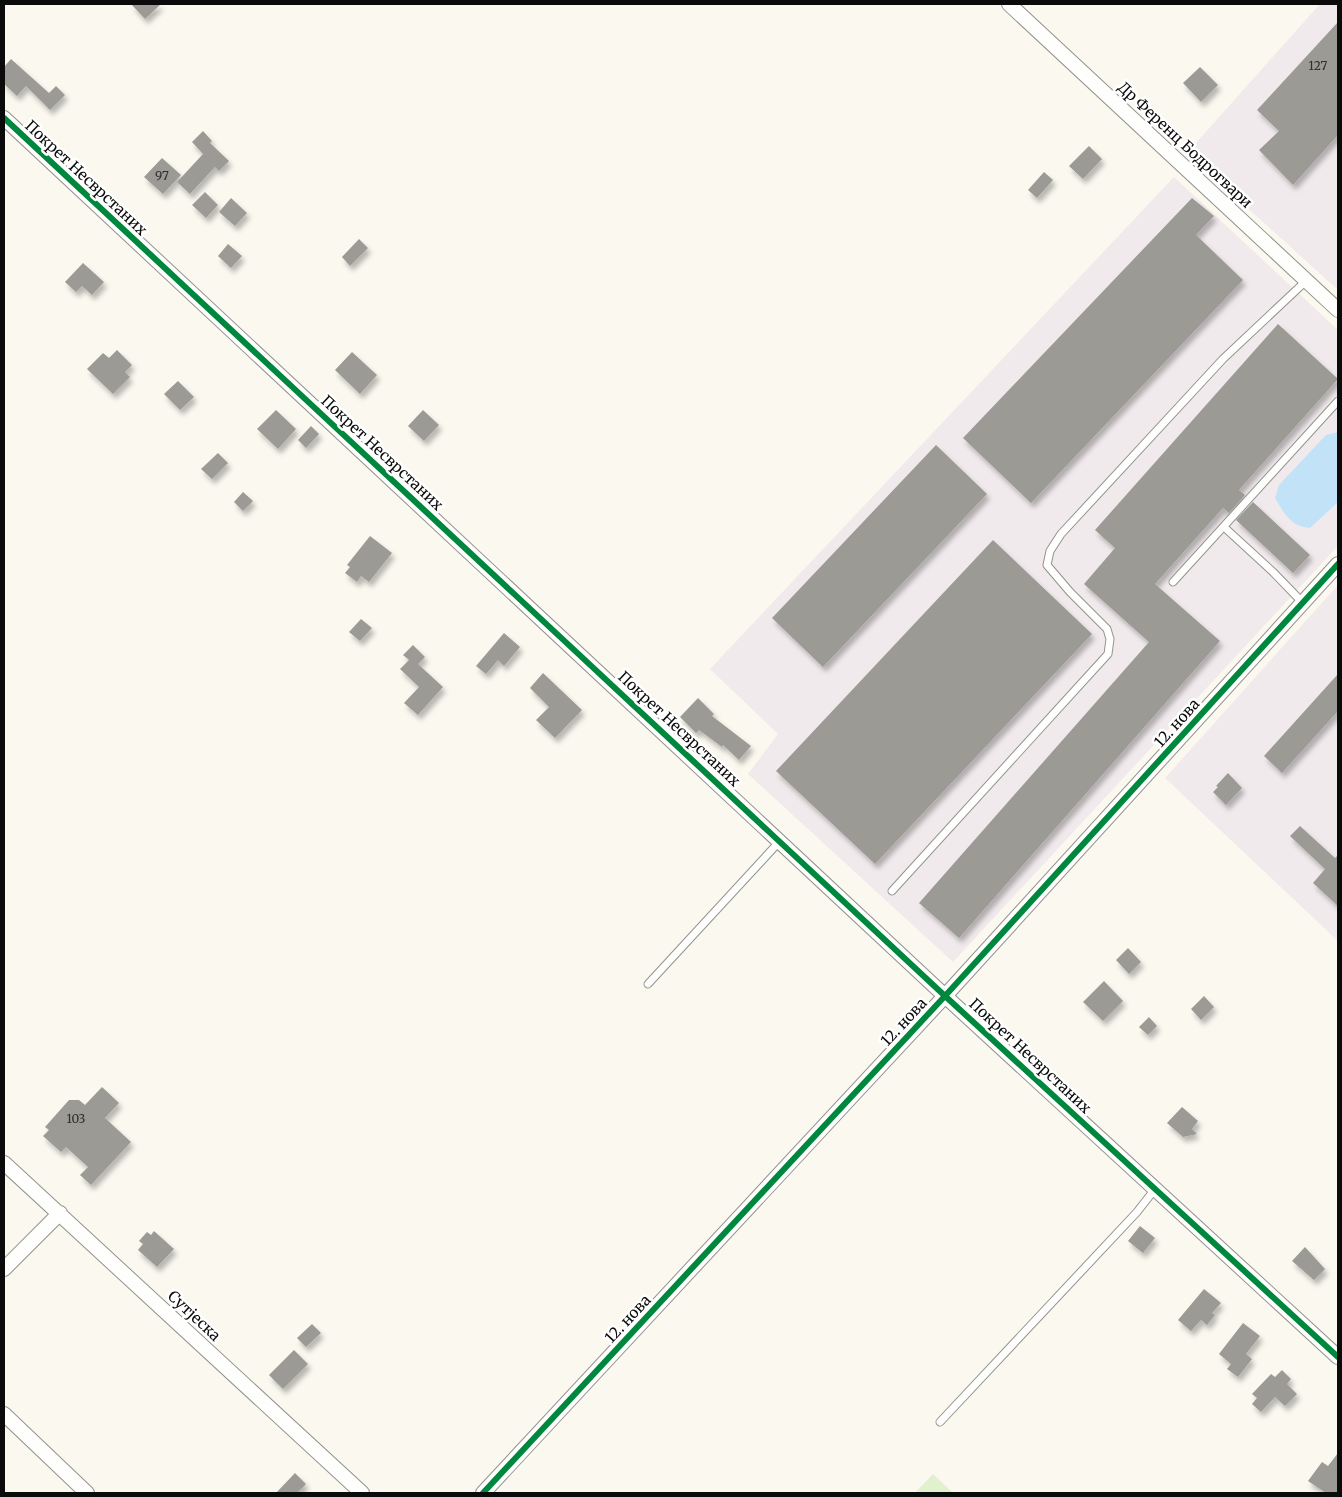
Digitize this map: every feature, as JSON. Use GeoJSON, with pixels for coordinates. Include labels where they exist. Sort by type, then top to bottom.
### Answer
{"type":"FeatureCollection","features":[{"type":"Feature","properties":{"kind":"street","name":"Др Ференц Бодрогвари"},"geometry":{"type":"LineString","coordinates":[[1009,4],[1338,310]]}},
{"type":"Feature","properties":{"kind":"street","name":"Покрет Несврстаних"},"geometry":{"type":"LineString","coordinates":[[4,118],[946,996],[1338,1357]]}},
{"type":"Feature","properties":{"kind":"street","name":"12. нова"},"geometry":{"type":"LineString","coordinates":[[483,1493],[946,996],[1338,564]]}},
{"type":"Feature","properties":{"kind":"street","name":"Сутјеска"},"geometry":{"type":"LineString","coordinates":[[4,1163],[362,1493]]}},
{"type":"Feature","properties":{"kind":"street"},"geometry":{"type":"LineString","coordinates":[[4,1269],[60,1213]]}},
{"type":"Feature","properties":{"kind":"street"},"geometry":{"type":"LineString","coordinates":[[4,1414],[87,1493]]}},
{"type":"Feature","properties":{"kind":"lane"},"geometry":{"type":"LineString","coordinates":[[892,891],[1108,654],[1110,639],[1107,629],[1070,592],[1047,565],[1050,551],[1057,539],[1223,360],[1307,280]]}},
{"type":"Feature","properties":{"kind":"lane"},"geometry":{"type":"LineString","coordinates":[[1173,582],[1338,401]]}},
{"type":"Feature","properties":{"kind":"lane"},"geometry":{"type":"LineString","coordinates":[[1224,527],[1273,572],[1303,603]]}},
{"type":"Feature","properties":{"kind":"lane"},"geometry":{"type":"LineString","coordinates":[[648,984],[780,840]]}},
{"type":"Feature","properties":{"kind":"lane"},"geometry":{"type":"LineString","coordinates":[[940,1422],[1137,1212],[1155,1189]]}},
{"type":"Feature","properties":{"kind":"shaded area"},"geometry":{"type":"Polygon","coordinates":[[[1320,4],[1338,4],[1338,290],[1187,153],[1320,4]]]}},
{"type":"Feature","properties":{"kind":"shaded area"},"geometry":{"type":"Polygon","coordinates":[[[1174,177],[1338,330],[1338,546],[953,962],[748,774],[778,734],[710,669],[1174,177]]]}},
{"type":"Feature","properties":{"kind":"shaded area"},"geometry":{"type":"Polygon","coordinates":[[[1338,585],[1338,941],[1165,778],[1338,585]]]}},
{"type":"Feature","properties":{"kind":"green space"},"geometry":{"type":"Polygon","coordinates":[[[933,1474],[953,1493],[915,1493],[933,1474]]]}},
{"type":"Feature","properties":{"kind":"water"},"geometry":{"type":"Polygon","coordinates":[[[1338,432],[1338,502],[1310,528],[1303,527],[1289,518],[1275,498],[1279,485],[1326,435],[1338,432]]]}},
{"type":"Feature","properties":{"kind":"building"},"geometry":{"type":"Polygon","coordinates":[[[131,4],[161,4],[145,19],[131,4]]]}},
{"type":"Feature","properties":{"kind":"building"},"geometry":{"type":"Polygon","coordinates":[[[1338,22],[1338,135],[1293,185],[1259,150],[1279,131],[1257,110],[1338,22]]]}},
{"type":"Feature","properties":{"kind":"building"},"geometry":{"type":"Polygon","coordinates":[[[11,59],[49,93],[56,86],[65,95],[50,110],[26,86],[17,96],[4,84],[4,67],[11,59]]]}},
{"type":"Feature","properties":{"kind":"building"},"geometry":{"type":"Polygon","coordinates":[[[1200,67],[1218,85],[1201,102],[1183,83],[1200,67]]]}},
{"type":"Feature","properties":{"kind":"building"},"geometry":{"type":"Polygon","coordinates":[[[203,131],[212,141],[210,143],[229,161],[219,171],[215,167],[190,194],[177,182],[203,154],[192,142],[203,131]]]}},
{"type":"Feature","properties":{"kind":"building"},"geometry":{"type":"Polygon","coordinates":[[[1089,146],[1102,159],[1083,179],[1069,166],[1089,146]]]}},
{"type":"Feature","properties":{"kind":"building"},"geometry":{"type":"Polygon","coordinates":[[[162,158],[181,175],[163,194],[144,177],[162,158]]]}},
{"type":"Feature","properties":{"kind":"building"},"geometry":{"type":"Polygon","coordinates":[[[1044,172],[1053,180],[1037,198],[1028,190],[1044,172]]]}},
{"type":"Feature","properties":{"kind":"building"},"geometry":{"type":"Polygon","coordinates":[[[205,192],[218,205],[206,218],[192,205],[205,192]]]}},
{"type":"Feature","properties":{"kind":"building"},"geometry":{"type":"Polygon","coordinates":[[[231,198],[247,213],[235,226],[219,212],[231,198]]]}},
{"type":"Feature","properties":{"kind":"building"},"geometry":{"type":"Polygon","coordinates":[[[1192,198],[1214,216],[1196,235],[1243,280],[1031,503],[963,438],[1192,198]]]}},
{"type":"Feature","properties":{"kind":"building"},"geometry":{"type":"Polygon","coordinates":[[[359,239],[368,248],[350,266],[342,257],[359,239]]]}},
{"type":"Feature","properties":{"kind":"building"},"geometry":{"type":"Polygon","coordinates":[[[228,244],[242,256],[231,268],[218,256],[228,244]]]}},
{"type":"Feature","properties":{"kind":"building"},"geometry":{"type":"Polygon","coordinates":[[[83,263],[104,282],[92,295],[82,286],[76,292],[65,282],[83,263]]]}},
{"type":"Feature","properties":{"kind":"building"},"geometry":{"type":"Polygon","coordinates":[[[1278,324],[1338,379],[1239,490],[1245,495],[1229,513],[1223,508],[1155,584],[1220,641],[959,938],[919,903],[1149,642],[1084,584],[1115,548],[1095,530],[1278,324]]]}},
{"type":"Feature","properties":{"kind":"building"},"geometry":{"type":"Polygon","coordinates":[[[117,350],[132,365],[125,372],[130,377],[113,394],[87,369],[103,353],[109,358],[117,350]]]}},
{"type":"Feature","properties":{"kind":"building"},"geometry":{"type":"Polygon","coordinates":[[[352,352],[377,375],[360,394],[335,370],[352,352]]]}},
{"type":"Feature","properties":{"kind":"building"},"geometry":{"type":"Polygon","coordinates":[[[178,381],[194,397],[180,410],[164,394],[178,381]]]}},
{"type":"Feature","properties":{"kind":"building"},"geometry":{"type":"Polygon","coordinates":[[[276,410],[296,429],[278,449],[257,429],[276,410]]]}},
{"type":"Feature","properties":{"kind":"building"},"geometry":{"type":"Polygon","coordinates":[[[423,410],[439,425],[424,441],[408,426],[423,410]]]}},
{"type":"Feature","properties":{"kind":"building"},"geometry":{"type":"Polygon","coordinates":[[[311,426],[319,434],[306,448],[298,440],[311,426]]]}},
{"type":"Feature","properties":{"kind":"building"},"geometry":{"type":"Polygon","coordinates":[[[936,445],[987,494],[823,667],[772,618],[936,445]]]}},
{"type":"Feature","properties":{"kind":"building"},"geometry":{"type":"Polygon","coordinates":[[[218,453],[228,463],[212,479],[201,469],[218,453]]]}},
{"type":"Feature","properties":{"kind":"building"},"geometry":{"type":"Polygon","coordinates":[[[243,492],[253,501],[243,511],[234,502],[243,492]]]}},
{"type":"Feature","properties":{"kind":"building"},"geometry":{"type":"Polygon","coordinates":[[[1253,502],[1310,555],[1293,573],[1236,520],[1253,502]]]}},
{"type":"Feature","properties":{"kind":"building"},"geometry":{"type":"Polygon","coordinates":[[[370,536],[392,553],[369,582],[361,576],[357,582],[345,573],[350,567],[347,565],[370,536]]]}},
{"type":"Feature","properties":{"kind":"building"},"geometry":{"type":"Polygon","coordinates":[[[993,540],[1092,634],[875,864],[776,771],[993,540]]]}},
{"type":"Feature","properties":{"kind":"building"},"geometry":{"type":"Polygon","coordinates":[[[361,619],[372,628],[360,641],[349,632],[361,619]]]}},
{"type":"Feature","properties":{"kind":"building"},"geometry":{"type":"Polygon","coordinates":[[[504,633],[520,647],[504,666],[498,660],[486,674],[476,666],[504,633]]]}},
{"type":"Feature","properties":{"kind":"building"},"geometry":{"type":"Polygon","coordinates":[[[413,645],[425,657],[418,664],[443,687],[418,715],[404,703],[419,687],[400,669],[409,660],[403,655],[413,645]]]}},
{"type":"Feature","properties":{"kind":"building"},"geometry":{"type":"Polygon","coordinates":[[[543,673],[582,710],[555,738],[536,720],[549,707],[530,688],[543,673]]]}},
{"type":"Feature","properties":{"kind":"building"},"geometry":{"type":"Polygon","coordinates":[[[1338,674],[1338,711],[1282,773],[1264,756],[1338,674]]]}},
{"type":"Feature","properties":{"kind":"building"},"geometry":{"type":"Polygon","coordinates":[[[698,698],[714,714],[712,716],[751,746],[739,760],[723,745],[722,747],[699,730],[696,733],[680,717],[698,698]]]}},
{"type":"Feature","properties":{"kind":"building"},"geometry":{"type":"Polygon","coordinates":[[[1228,773],[1242,788],[1226,805],[1213,792],[1228,773]]]}},
{"type":"Feature","properties":{"kind":"building"},"geometry":{"type":"Polygon","coordinates":[[[1300,826],[1335,858],[1338,855],[1338,906],[1313,883],[1325,869],[1290,836],[1300,826]]]}},
{"type":"Feature","properties":{"kind":"building"},"geometry":{"type":"Polygon","coordinates":[[[1128,948],[1141,962],[1129,974],[1116,960],[1128,948]]]}},
{"type":"Feature","properties":{"kind":"building"},"geometry":{"type":"Polygon","coordinates":[[[1104,981],[1123,1001],[1103,1021],[1083,1002],[1104,981]]]}},
{"type":"Feature","properties":{"kind":"building"},"geometry":{"type":"Polygon","coordinates":[[[1204,996],[1214,1007],[1201,1020],[1191,1009],[1204,996]]]}},
{"type":"Feature","properties":{"kind":"building"},"geometry":{"type":"Polygon","coordinates":[[[1149,1017],[1157,1026],[1148,1035],[1139,1027],[1149,1017]]]}},
{"type":"Feature","properties":{"kind":"building"},"geometry":{"type":"Polygon","coordinates":[[[102,1087],[119,1103],[105,1118],[131,1142],[91,1185],[80,1175],[88,1167],[66,1147],[61,1152],[43,1136],[49,1130],[45,1127],[69,1100],[79,1100],[85,1105],[102,1087]]]}},
{"type":"Feature","properties":{"kind":"building"},"geometry":{"type":"Polygon","coordinates":[[[1182,1107],[1198,1121],[1192,1129],[1197,1134],[1183,1137],[1167,1123],[1182,1107]]]}},
{"type":"Feature","properties":{"kind":"building"},"geometry":{"type":"Polygon","coordinates":[[[1140,1226],[1155,1238],[1143,1253],[1128,1241],[1140,1226]]]}},
{"type":"Feature","properties":{"kind":"building"},"geometry":{"type":"Polygon","coordinates":[[[154,1231],[174,1249],[157,1267],[138,1250],[143,1244],[139,1241],[147,1232],[151,1235],[154,1231]]]}},
{"type":"Feature","properties":{"kind":"building"},"geometry":{"type":"Polygon","coordinates":[[[1305,1247],[1325,1269],[1314,1280],[1292,1261],[1305,1247]]]}},
{"type":"Feature","properties":{"kind":"building"},"geometry":{"type":"Polygon","coordinates":[[[1204,1289],[1221,1303],[1212,1313],[1215,1315],[1207,1325],[1201,1320],[1191,1331],[1178,1320],[1204,1289]]]}},
{"type":"Feature","properties":{"kind":"building"},"geometry":{"type":"Polygon","coordinates":[[[1243,1323],[1260,1336],[1246,1354],[1252,1359],[1238,1377],[1227,1369],[1231,1364],[1219,1354],[1243,1323]]]}},
{"type":"Feature","properties":{"kind":"building"},"geometry":{"type":"Polygon","coordinates":[[[312,1324],[321,1333],[306,1347],[297,1338],[312,1324]]]}},
{"type":"Feature","properties":{"kind":"building"},"geometry":{"type":"Polygon","coordinates":[[[294,1350],[308,1364],[283,1389],[269,1375],[294,1350]]]}},
{"type":"Feature","properties":{"kind":"building"},"geometry":{"type":"Polygon","coordinates":[[[1282,1370],[1291,1379],[1287,1384],[1297,1394],[1285,1406],[1275,1397],[1261,1412],[1252,1404],[1257,1398],[1252,1394],[1271,1374],[1275,1377],[1282,1370]]]}},
{"type":"Feature","properties":{"kind":"building"},"geometry":{"type":"Polygon","coordinates":[[[1338,1453],[1338,1493],[1326,1493],[1308,1481],[1322,1462],[1328,1466],[1338,1453]]]}},
{"type":"Feature","properties":{"kind":"building"},"geometry":{"type":"Polygon","coordinates":[[[295,1473],[306,1484],[297,1493],[276,1493],[295,1473]]]}},
{"type":"Feature","properties":{"kind":"cycle path"},"geometry":{"type":"LineString","coordinates":[[4,118],[945,996],[1338,1357]]}},
{"type":"Feature","properties":{"kind":"cycle path"},"geometry":{"type":"LineString","coordinates":[[483,1493],[945,996],[1338,564]]}}]}
